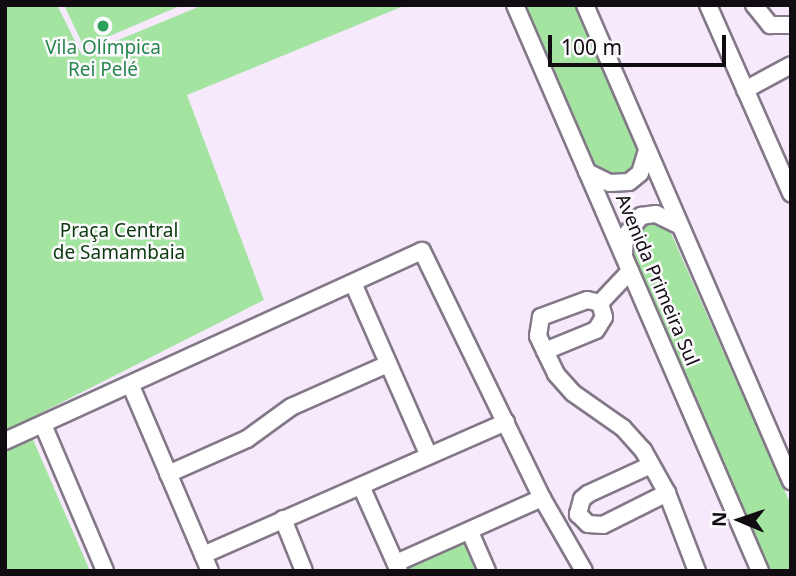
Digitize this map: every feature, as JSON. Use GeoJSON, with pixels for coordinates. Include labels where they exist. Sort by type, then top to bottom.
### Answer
{"type":"FeatureCollection","features":[{"type":"Feature","properties":{"kind":"street","name":"Avenida Primeira Sul"},"geometry":{"type":"LineString","coordinates":[[515,5],[760,571]]}},
{"type":"Feature","properties":{"kind":"street"},"geometry":{"type":"LineString","coordinates":[[585,5],[791,481]]}},
{"type":"Feature","properties":{"kind":"street"},"geometry":{"type":"LineString","coordinates":[[708,5],[791,193]]}},
{"type":"Feature","properties":{"kind":"street"},"geometry":{"type":"LineString","coordinates":[[754,5],[770,25],[791,25]]}},
{"type":"Feature","properties":{"kind":"street"},"geometry":{"type":"LineString","coordinates":[[745,90],[791,65]]}},
{"type":"Feature","properties":{"kind":"street"},"geometry":{"type":"LineString","coordinates":[[587,172],[610,183],[629,182],[640,173],[647,150]]}},
{"type":"Feature","properties":{"kind":"street"},"geometry":{"type":"LineString","coordinates":[[600,303],[627,264],[625,236],[641,216],[656,214],[679,225]]}},
{"type":"Feature","properties":{"kind":"street"},"geometry":{"type":"LineString","coordinates":[[5,441],[44,427],[422,251],[542,498],[584,571]]}},
{"type":"Feature","properties":{"kind":"street"},"geometry":{"type":"LineString","coordinates":[[353,283],[428,454]]}},
{"type":"Feature","properties":{"kind":"street"},"geometry":{"type":"LineString","coordinates":[[600,303],[587,300],[541,317],[538,336],[573,393],[634,438],[667,494],[697,571]]}},
{"type":"Feature","properties":{"kind":"street"},"geometry":{"type":"LineString","coordinates":[[545,351],[596,330],[604,317],[600,303]]}},
{"type":"Feature","properties":{"kind":"street"},"geometry":{"type":"LineString","coordinates":[[168,474],[247,439],[291,407],[388,364]]}},
{"type":"Feature","properties":{"kind":"street"},"geometry":{"type":"LineString","coordinates":[[131,386],[210,571]]}},
{"type":"Feature","properties":{"kind":"street"},"geometry":{"type":"LineString","coordinates":[[202,555],[506,422]]}},
{"type":"Feature","properties":{"kind":"street"},"geometry":{"type":"LineString","coordinates":[[44,427],[105,571]]}},
{"type":"Feature","properties":{"kind":"street"},"geometry":{"type":"LineString","coordinates":[[651,465],[588,494],[582,499],[578,514],[588,524],[603,525],[667,494]]}},
{"type":"Feature","properties":{"kind":"street"},"geometry":{"type":"LineString","coordinates":[[360,486],[398,567],[542,498]]}},
{"type":"Feature","properties":{"kind":"street"},"geometry":{"type":"LineString","coordinates":[[283,519],[303,571]]}},
{"type":"Feature","properties":{"kind":"street"},"geometry":{"type":"LineString","coordinates":[[470,532],[486,571]]}},
{"type":"Feature","properties":{"kind":"green space","name":"Praça Central de Samambaia"},"geometry":{"type":"Polygon","coordinates":[[[5,5],[57,5],[82,55],[203,5],[406,5],[187,95],[264,300],[25,421],[90,571],[5,571],[5,5]]]}},
{"type":"Feature","properties":{"kind":"green space","name":"Vila Olímpica Rei Pelé"},"geometry":{"type":"Polygon","coordinates":[[[64,5],[182,5],[84,47],[64,5]]]}},
{"type":"Feature","properties":{"kind":"green space"},"geometry":{"type":"Polygon","coordinates":[[[523,5],[574,5],[637,150],[630,175],[611,184],[597,173],[523,5]]]}},
{"type":"Feature","properties":{"kind":"green space"},"geometry":{"type":"Polygon","coordinates":[[[651,222],[670,231],[791,505],[791,571],[765,571],[629,258],[634,231],[651,222]]]}},
{"type":"Feature","properties":{"kind":"green space"},"geometry":{"type":"Polygon","coordinates":[[[466,540],[479,571],[396,571],[466,540]]]}},
{"type":"Feature","properties":{"kind":"place","name":"Vila Olímpica Rei Pelé"},"geometry":{"type":"Point","coordinates":[103,26]}}]}
